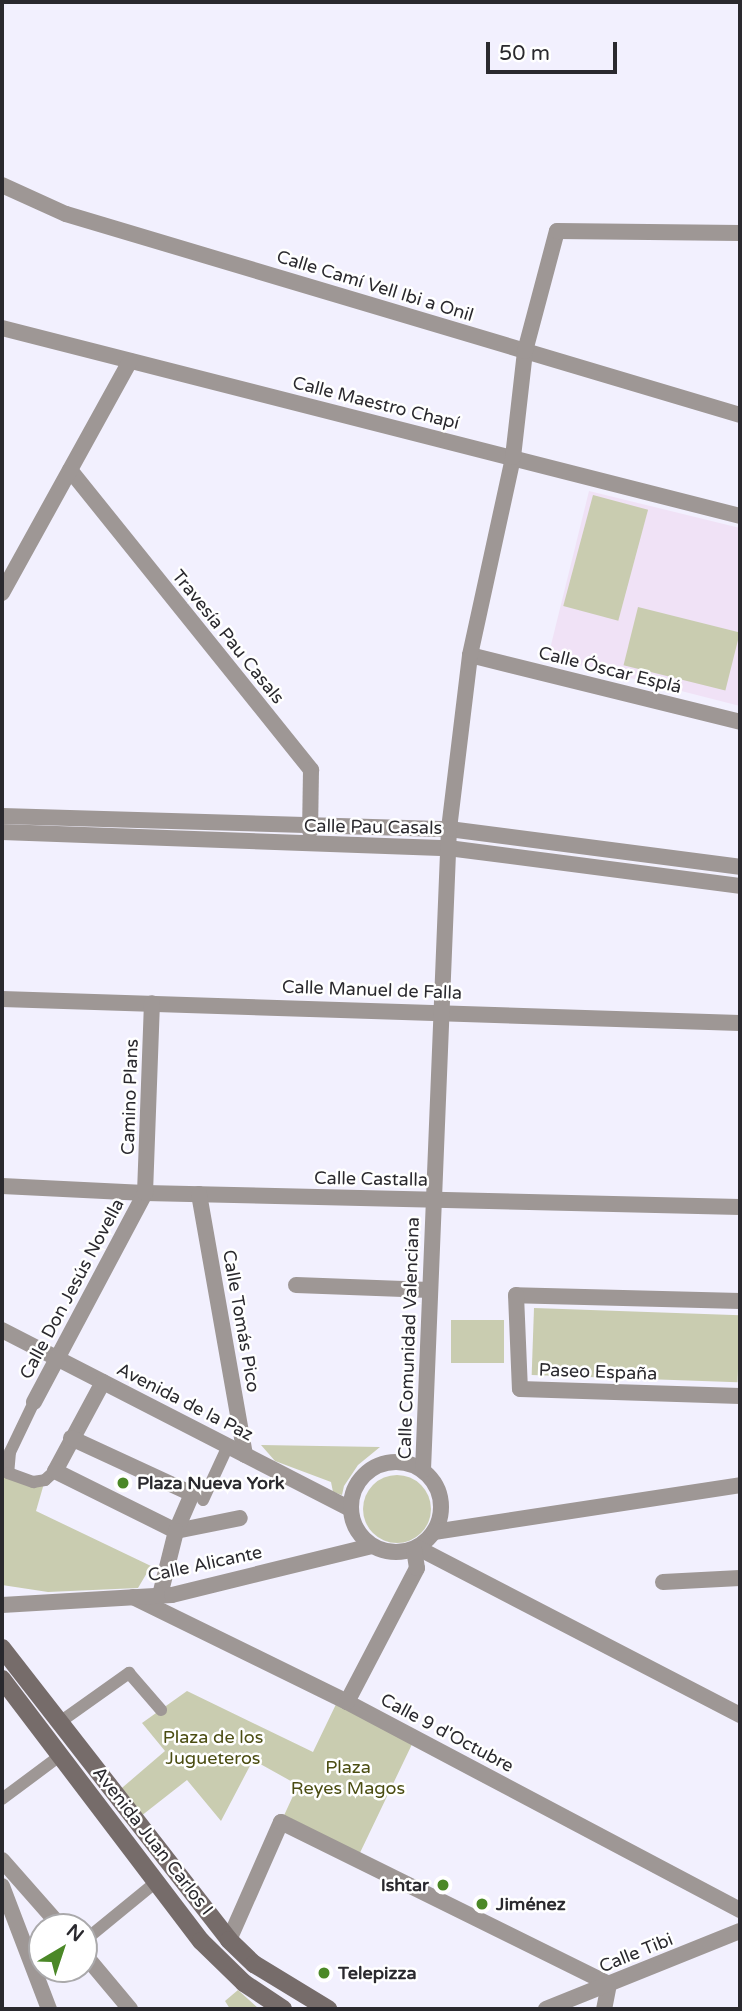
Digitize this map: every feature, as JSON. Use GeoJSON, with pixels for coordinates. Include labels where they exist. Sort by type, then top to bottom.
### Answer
{"type":"FeatureCollection","features":[{"type":"Feature","properties":{"kind":"main road","name":"Avenida Juan Carlos I"},"geometry":{"type":"LineString","coordinates":[[2,1647],[229,1940],[254,1964],[328,2009]]}},
{"type":"Feature","properties":{"kind":"main road","name":"Avenida Juan Carlos I"},"geometry":{"type":"LineString","coordinates":[[2,1679],[201,1941],[244,1983],[283,2009]]}},
{"type":"Feature","properties":{"kind":"street","name":"Calle Camí Vell Ibi a Onil"},"geometry":{"type":"LineString","coordinates":[[2,186],[66,214],[740,415]]}},
{"type":"Feature","properties":{"kind":"street","name":"Calle Comunidad Valenciana"},"geometry":{"type":"LineString","coordinates":[[423,1470],[449,829],[470,655],[513,457],[525,351],[557,231],[740,233]]}},
{"type":"Feature","properties":{"kind":"street","name":"Calle Maestro Chapí"},"geometry":{"type":"LineString","coordinates":[[2,328],[740,516]]}},
{"type":"Feature","properties":{"kind":"street"},"geometry":{"type":"LineString","coordinates":[[2,593],[130,361]]}},
{"type":"Feature","properties":{"kind":"street","name":"Travesía Pau Casals"},"geometry":{"type":"LineString","coordinates":[[69,470],[311,770],[309,845]]}},
{"type":"Feature","properties":{"kind":"street","name":"Calle Óscar Esplá"},"geometry":{"type":"LineString","coordinates":[[470,655],[740,722]]}},
{"type":"Feature","properties":{"kind":"street","name":"Calle Pau Casals"},"geometry":{"type":"LineString","coordinates":[[2,816],[449,829],[740,867]]}},
{"type":"Feature","properties":{"kind":"street","name":"Calle Pau Casals"},"geometry":{"type":"LineString","coordinates":[[2,832],[448,848],[740,887]]}},
{"type":"Feature","properties":{"kind":"street","name":"Calle Manuel de Falla"},"geometry":{"type":"LineString","coordinates":[[2,999],[440,1011],[740,1023]]}},
{"type":"Feature","properties":{"kind":"street","name":"Camino Plans"},"geometry":{"type":"LineString","coordinates":[[145,1193],[152,1003]]}},
{"type":"Feature","properties":{"kind":"street","name":"Calle Castalla"},"geometry":{"type":"LineString","coordinates":[[2,1186],[145,1193],[740,1207]]}},
{"type":"Feature","properties":{"kind":"street","name":"Calle Don Jesús Novella"},"geometry":{"type":"LineString","coordinates":[[55,1471],[45,1480],[33,1482],[8,1473],[10,1452],[145,1193]]}},
{"type":"Feature","properties":{"kind":"street","name":"Calle Tomás Pico"},"geometry":{"type":"LineString","coordinates":[[199,1194],[245,1455]]}},
{"type":"Feature","properties":{"kind":"street"},"geometry":{"type":"LineString","coordinates":[[296,1285],[430,1290]]}},
{"type":"Feature","properties":{"kind":"street","name":"Paseo España"},"geometry":{"type":"LineString","coordinates":[[740,1301],[516,1295],[520,1389],[740,1396]]}},
{"type":"Feature","properties":{"kind":"street","name":"Avenida de la Paz"},"geometry":{"type":"LineString","coordinates":[[2,1330],[351,1509]]}},
{"type":"Feature","properties":{"kind":"street"},"geometry":{"type":"LineString","coordinates":[[103,1382],[55,1471],[176,1531],[240,1518]]}},
{"type":"Feature","properties":{"kind":"street"},"geometry":{"type":"LineString","coordinates":[[71,1438],[192,1494],[176,1531],[160,1595]]}},
{"type":"Feature","properties":{"kind":"street"},"geometry":{"type":"LineString","coordinates":[[203,1500],[228,1446]]}},
{"type":"Feature","properties":{"kind":"street"},"geometry":{"type":"LineString","coordinates":[[347,1702],[417,1568],[416,1549],[434,1532],[442,1512],[441,1496],[434,1481],[423,1470],[403,1462],[387,1462],[374,1467],[357,1485],[351,1509],[354,1525],[372,1546],[387,1552],[416,1549],[740,1715]]}},
{"type":"Feature","properties":{"kind":"street"},"geometry":{"type":"LineString","coordinates":[[434,1532],[740,1485]]}},
{"type":"Feature","properties":{"kind":"street","name":"Calle Alicante"},"geometry":{"type":"LineString","coordinates":[[2,1605],[160,1595],[372,1546]]}},
{"type":"Feature","properties":{"kind":"street"},"geometry":{"type":"LineString","coordinates":[[663,1582],[740,1578]]}},
{"type":"Feature","properties":{"kind":"street","name":"Calle 9 d'Octubre"},"geometry":{"type":"LineString","coordinates":[[133,1597],[347,1702],[740,1910]]}},
{"type":"Feature","properties":{"kind":"street"},"geometry":{"type":"LineString","coordinates":[[60,1722],[129,1673],[161,1710]]}},
{"type":"Feature","properties":{"kind":"street"},"geometry":{"type":"LineString","coordinates":[[2,1799],[61,1755]]}},
{"type":"Feature","properties":{"kind":"street"},"geometry":{"type":"LineString","coordinates":[[229,1940],[281,1822],[609,1984],[604,2009]]}},
{"type":"Feature","properties":{"kind":"street"},"geometry":{"type":"LineString","coordinates":[[2,1860],[49,1913]]}},
{"type":"Feature","properties":{"kind":"street"},"geometry":{"type":"LineString","coordinates":[[98,1930],[156,1882]]}},
{"type":"Feature","properties":{"kind":"street"},"geometry":{"type":"LineString","coordinates":[[2,1886],[49,2009]]}},
{"type":"Feature","properties":{"kind":"street","name":"Calle Tibi"},"geometry":{"type":"LineString","coordinates":[[546,2009],[740,1931]]}},
{"type":"Feature","properties":{"kind":"street"},"geometry":{"type":"LineString","coordinates":[[98,1971],[130,2009]]}},
{"type":"Feature","properties":{"kind":"shaded area"},"geometry":{"type":"Polygon","coordinates":[[[589,491],[740,528],[740,706],[548,657],[589,491]]]}},
{"type":"Feature","properties":{"kind":"green space"},"geometry":{"type":"Polygon","coordinates":[[[593,495],[648,510],[618,621],[563,606],[593,495]]]}},
{"type":"Feature","properties":{"kind":"green space"},"geometry":{"type":"Polygon","coordinates":[[[638,607],[740,632],[725,691],[623,665],[638,607]]]}},
{"type":"Feature","properties":{"kind":"green space"},"geometry":{"type":"Polygon","coordinates":[[[534,1308],[740,1315],[738,1382],[532,1375],[534,1308]]]}},
{"type":"Feature","properties":{"kind":"green space"},"geometry":{"type":"Polygon","coordinates":[[[451,1320],[504,1320],[504,1363],[451,1363],[451,1320]]]}},
{"type":"Feature","properties":{"kind":"green space"},"geometry":{"type":"Polygon","coordinates":[[[261,1445],[380,1447],[358,1465],[344,1486],[342,1495],[333,1492],[331,1482],[275,1461],[261,1445]]]}},
{"type":"Feature","properties":{"kind":"green space"},"geometry":{"type":"Polygon","coordinates":[[[10,1452],[8,1473],[45,1480],[36,1511],[151,1566],[138,1588],[48,1592],[2,1585],[2,1468],[10,1452]]]}},
{"type":"Feature","properties":{"kind":"green space"},"geometry":{"type":"Polygon","coordinates":[[[397,1475],[410,1478],[421,1485],[428,1496],[431,1509],[428,1522],[421,1533],[410,1540],[397,1543],[384,1540],[373,1533],[366,1522],[363,1509],[366,1496],[373,1485],[384,1478],[397,1475]]]}},
{"type":"Feature","properties":{"kind":"green space"},"geometry":{"type":"Polygon","coordinates":[[[187,1691],[313,1752],[339,1698],[415,1738],[357,1859],[281,1822],[298,1785],[253,1760],[221,1821],[187,1780],[136,1820],[116,1793],[165,1751],[142,1723],[187,1691]]]}},
{"type":"Feature","properties":{"kind":"green space"},"geometry":{"type":"Polygon","coordinates":[[[238,1990],[260,2009],[230,2009],[225,2001],[238,1990]]]}},
{"type":"Feature","properties":{"kind":"place","name":"Plaza Nueva York"},"geometry":{"type":"Point","coordinates":[123,1483]}},
{"type":"Feature","properties":{"kind":"place","name":"Ishtar"},"geometry":{"type":"Point","coordinates":[443,1885]}},
{"type":"Feature","properties":{"kind":"place","name":"Jiménez"},"geometry":{"type":"Point","coordinates":[482,1904]}},
{"type":"Feature","properties":{"kind":"place","name":"Telepizza"},"geometry":{"type":"Point","coordinates":[324,1973]}},
{"type":"Feature","properties":{"kind":"park label","name":"Plaza de los Jugueteros"},"geometry":{"type":"Point","coordinates":[213,1748]}},
{"type":"Feature","properties":{"kind":"park label","name":"Plaza Reyes Magos"},"geometry":{"type":"Point","coordinates":[348,1778]}}]}
